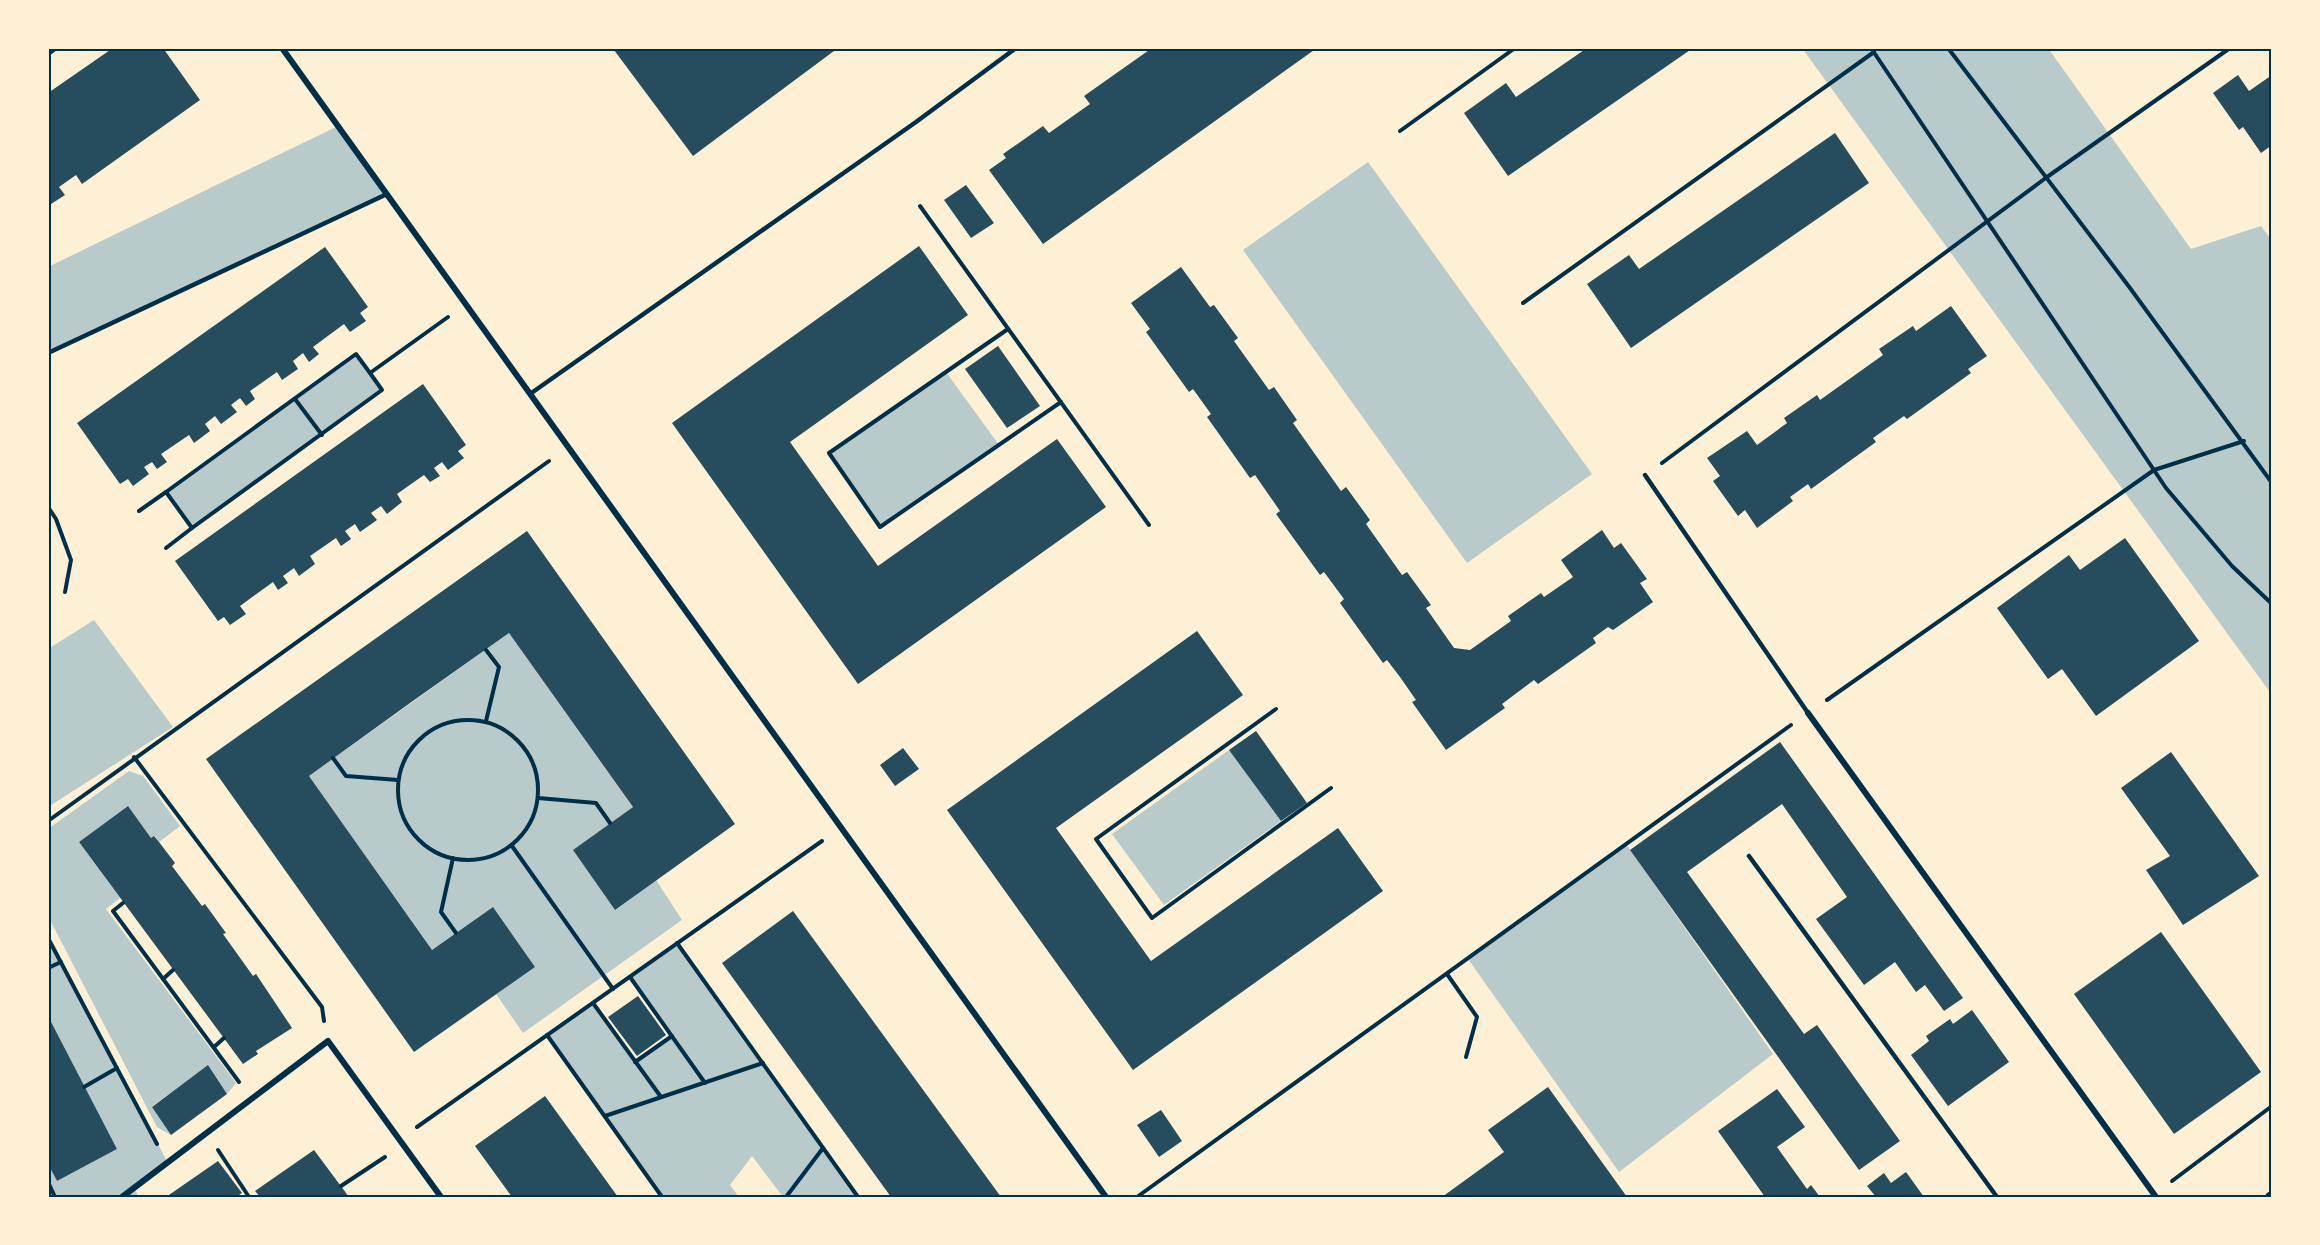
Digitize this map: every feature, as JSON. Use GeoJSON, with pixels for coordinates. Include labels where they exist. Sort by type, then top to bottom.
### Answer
{"type":"FeatureCollection","features":[{"type":"Feature","properties":{"kind":"street"},"geometry":{"type":"LineString","coordinates":[[282,48],[1106,1197]]}},
{"type":"Feature","properties":{"kind":"street"},"geometry":{"type":"LineString","coordinates":[[1808,713],[2155,1196]]}},
{"type":"Feature","properties":{"kind":"street"},"geometry":{"type":"LineString","coordinates":[[122,1197],[328,1041],[441,1197]]}},
{"type":"Feature","properties":{"kind":"lane"},"geometry":{"type":"LineString","coordinates":[[48,54],[56,48]]}},
{"type":"Feature","properties":{"kind":"lane"},"geometry":{"type":"LineString","coordinates":[[530,394],[907,128],[1016,48]]}},
{"type":"Feature","properties":{"kind":"lane"},"geometry":{"type":"LineString","coordinates":[[48,353],[387,194]]}},
{"type":"Feature","properties":{"kind":"lane"},"geometry":{"type":"LineString","coordinates":[[1646,475],[1808,713]]}},
{"type":"Feature","properties":{"kind":"lane"},"geometry":{"type":"LineString","coordinates":[[1749,856],[1997,1197]]}},
{"type":"Feature","properties":{"kind":"path"},"geometry":{"type":"LineString","coordinates":[[1400,131],[1515,48]]}},
{"type":"Feature","properties":{"kind":"path"},"geometry":{"type":"LineString","coordinates":[[1948,48],[2244,441],[2272,483]]}},
{"type":"Feature","properties":{"kind":"path"},"geometry":{"type":"LineString","coordinates":[[1646,475],[2047,177],[2230,48]]}},
{"type":"Feature","properties":{"kind":"path"},"geometry":{"type":"LineString","coordinates":[[1523,303],[1873,50],[1990,221],[2154,470],[2232,566],[2272,604]]}},
{"type":"Feature","properties":{"kind":"path"},"geometry":{"type":"LineString","coordinates":[[920,206],[1149,525]]}},
{"type":"Feature","properties":{"kind":"path"},"geometry":{"type":"LineString","coordinates":[[370,373],[466,304]]}},
{"type":"Feature","properties":{"kind":"path"},"geometry":{"type":"LineString","coordinates":[[1008,329],[829,453],[880,527],[1061,402]]}},
{"type":"Feature","properties":{"kind":"path"},"geometry":{"type":"LineString","coordinates":[[139,511],[356,354],[370,373],[382,390],[166,548]]}},
{"type":"Feature","properties":{"kind":"path"},"geometry":{"type":"LineString","coordinates":[[295,399],[322,435]]}},
{"type":"Feature","properties":{"kind":"path"},"geometry":{"type":"LineString","coordinates":[[1137,1197],[1808,713],[2154,470],[2244,441]]}},
{"type":"Feature","properties":{"kind":"path"},"geometry":{"type":"LineString","coordinates":[[48,821],[568,447]]}},
{"type":"Feature","properties":{"kind":"path"},"geometry":{"type":"LineString","coordinates":[[166,492],[192,528]]}},
{"type":"Feature","properties":{"kind":"path"},"geometry":{"type":"LineString","coordinates":[[48,507],[56,519],[70,560],[65,592]]}},
{"type":"Feature","properties":{"kind":"path"},"geometry":{"type":"LineString","coordinates":[[486,650],[499,667],[486,721]]}},
{"type":"Feature","properties":{"kind":"path"},"geometry":{"type":"LineString","coordinates":[[1276,709],[1096,839],[1152,918],[1331,788]]}},
{"type":"Feature","properties":{"kind":"path"},"geometry":{"type":"LineString","coordinates":[[466,719],[486,721],[508,731],[525,747],[536,766],[539,789],[536,811],[526,832],[512,846],[488,859],[464,861],[440,855],[420,842],[405,823],[398,800],[398,780],[407,754],[429,731],[443,724],[466,719]]}},
{"type":"Feature","properties":{"kind":"path"},"geometry":{"type":"LineString","coordinates":[[134,757],[322,1007],[328,1041]]}},
{"type":"Feature","properties":{"kind":"path"},"geometry":{"type":"LineString","coordinates":[[333,758],[346,776],[398,780]]}},
{"type":"Feature","properties":{"kind":"path"},"geometry":{"type":"LineString","coordinates":[[538,798],[596,803],[610,823]]}},
{"type":"Feature","properties":{"kind":"path"},"geometry":{"type":"LineString","coordinates":[[341,1186],[547,1035],[841,827]]}},
{"type":"Feature","properties":{"kind":"path"},"geometry":{"type":"LineString","coordinates":[[512,846],[613,989]]}},
{"type":"Feature","properties":{"kind":"path"},"geometry":{"type":"LineString","coordinates":[[453,858],[441,912],[456,933]]}},
{"type":"Feature","properties":{"kind":"path"},"geometry":{"type":"LineString","coordinates":[[123,903],[113,911],[252,1099]]}},
{"type":"Feature","properties":{"kind":"path"},"geometry":{"type":"LineString","coordinates":[[48,938],[168,1163]]}},
{"type":"Feature","properties":{"kind":"path"},"geometry":{"type":"LineString","coordinates":[[678,943],[858,1197]]}},
{"type":"Feature","properties":{"kind":"path"},"geometry":{"type":"LineString","coordinates":[[48,968],[61,962]]}},
{"type":"Feature","properties":{"kind":"path"},"geometry":{"type":"LineString","coordinates":[[163,979],[173,970]]}},
{"type":"Feature","properties":{"kind":"path"},"geometry":{"type":"LineString","coordinates":[[1447,974],[1477,1017],[1466,1058]]}},
{"type":"Feature","properties":{"kind":"path"},"geometry":{"type":"LineString","coordinates":[[630,977],[705,1083]]}},
{"type":"Feature","properties":{"kind":"path"},"geometry":{"type":"LineString","coordinates":[[592,1003],[661,1097]]}},
{"type":"Feature","properties":{"kind":"path"},"geometry":{"type":"LineString","coordinates":[[547,1035],[662,1197]]}},
{"type":"Feature","properties":{"kind":"path"},"geometry":{"type":"LineString","coordinates":[[635,1062],[653,1047],[672,1036]]}},
{"type":"Feature","properties":{"kind":"path"},"geometry":{"type":"LineString","coordinates":[[213,1047],[224,1038]]}},
{"type":"Feature","properties":{"kind":"path"},"geometry":{"type":"LineString","coordinates":[[605,1116],[763,1063]]}},
{"type":"Feature","properties":{"kind":"path"},"geometry":{"type":"LineString","coordinates":[[84,1087],[117,1068]]}},
{"type":"Feature","properties":{"kind":"path"},"geometry":{"type":"LineString","coordinates":[[2155,1196],[2272,1106]]}},
{"type":"Feature","properties":{"kind":"path"},"geometry":{"type":"LineString","coordinates":[[207,1133],[249,1197]]}},
{"type":"Feature","properties":{"kind":"path"},"geometry":{"type":"LineString","coordinates":[[786,1197],[823,1148]]}},
{"type":"Feature","properties":{"kind":"path"},"geometry":{"type":"LineString","coordinates":[[48,1182],[56,1197]]}},
{"type":"Feature","properties":{"kind":"shaded area"},"geometry":{"type":"Polygon","coordinates":[[[1802,48],[2048,48],[2191,249],[2261,226],[2272,241],[2272,695],[1802,48]]]}},
{"type":"Feature","properties":{"kind":"shaded area"},"geometry":{"type":"Polygon","coordinates":[[[338,126],[387,194],[48,353],[48,267],[338,126]]]}},
{"type":"Feature","properties":{"kind":"shaded area"},"geometry":{"type":"Polygon","coordinates":[[[1368,162],[1592,474],[1467,563],[1243,250],[1368,162]]]}},
{"type":"Feature","properties":{"kind":"shaded area"},"geometry":{"type":"Polygon","coordinates":[[[356,354],[382,390],[192,528],[166,492],[356,354]]]}},
{"type":"Feature","properties":{"kind":"shaded area"},"geometry":{"type":"Polygon","coordinates":[[[946,372],[999,445],[880,527],[829,453],[946,372]]]}},
{"type":"Feature","properties":{"kind":"shaded area"},"geometry":{"type":"Polygon","coordinates":[[[94,620],[173,727],[48,807],[48,649],[94,620]]]}},
{"type":"Feature","properties":{"kind":"shaded area"},"geometry":{"type":"Polygon","coordinates":[[[509,633],[633,807],[573,850],[615,910],[656,880],[682,920],[523,1033],[496,994],[535,967],[493,907],[432,950],[309,776],[509,633]]]}},
{"type":"Feature","properties":{"kind":"shaded area"},"geometry":{"type":"Polygon","coordinates":[[[1229,750],[1281,821],[1164,905],[1112,834],[1229,750]]]}},
{"type":"Feature","properties":{"kind":"shaded area"},"geometry":{"type":"Polygon","coordinates":[[[129,771],[143,776],[180,826],[159,842],[155,836],[151,838],[128,806],[79,842],[120,898],[106,909],[236,1083],[227,1094],[208,1066],[152,1106],[171,1135],[157,1127],[48,916],[48,829],[129,771]]]}},
{"type":"Feature","properties":{"kind":"shaded area"},"geometry":{"type":"Polygon","coordinates":[[[1626,844],[1773,1054],[1619,1172],[1468,959],[1626,844]]]}},
{"type":"Feature","properties":{"kind":"shaded area"},"geometry":{"type":"Polygon","coordinates":[[[48,937],[168,1163],[134,1188],[139,1197],[50,1197],[48,1193],[48,1164],[57,1181],[117,1149],[48,1016],[48,937]]]}},
{"type":"Feature","properties":{"kind":"shaded area"},"geometry":{"type":"Polygon","coordinates":[[[677,943],[858,1197],[783,1197],[752,1156],[730,1185],[739,1197],[662,1197],[547,1035],[592,1003],[635,1062],[671,1036],[630,977],[677,943]]]}},
{"type":"Feature","properties":{"kind":"building"},"geometry":{"type":"Polygon","coordinates":[[[113,48],[163,48],[200,100],[82,184],[76,175],[59,187],[65,195],[48,206],[48,93],[113,48]]]}},
{"type":"Feature","properties":{"kind":"building"},"geometry":{"type":"Polygon","coordinates":[[[618,48],[838,48],[693,156],[614,50],[618,48]]]}},
{"type":"Feature","properties":{"kind":"building"},"geometry":{"type":"Polygon","coordinates":[[[1152,48],[1317,48],[1043,244],[989,170],[1006,158],[1003,154],[1043,126],[1049,133],[1090,104],[1084,96],[1152,48]]]}},
{"type":"Feature","properties":{"kind":"building"},"geometry":{"type":"Polygon","coordinates":[[[1587,48],[1693,48],[1508,176],[1464,113],[1506,83],[1516,97],[1587,48]]]}},
{"type":"Feature","properties":{"kind":"building"},"geometry":{"type":"Polygon","coordinates":[[[2238,75],[2249,91],[2272,75],[2272,145],[2261,153],[2243,127],[2239,130],[2213,93],[2238,75]]]}},
{"type":"Feature","properties":{"kind":"building"},"geometry":{"type":"Polygon","coordinates":[[[1835,133],[1869,183],[1631,348],[1587,284],[1629,255],[1639,269],[1835,133]]]}},
{"type":"Feature","properties":{"kind":"building"},"geometry":{"type":"Polygon","coordinates":[[[966,185],[994,223],[971,238],[944,200],[966,185]]]}},
{"type":"Feature","properties":{"kind":"building"},"geometry":{"type":"Polygon","coordinates":[[[919,246],[968,315],[790,442],[878,566],[1057,439],[1106,507],[858,684],[672,423],[919,246]]]}},
{"type":"Feature","properties":{"kind":"building"},"geometry":{"type":"Polygon","coordinates":[[[325,247],[368,307],[360,313],[366,321],[350,332],[344,324],[313,347],[319,354],[309,362],[303,353],[293,361],[298,369],[282,380],[277,372],[250,391],[255,399],[246,406],[240,398],[231,405],[237,412],[221,424],[215,416],[205,424],[210,431],[194,443],[189,435],[161,454],[167,462],[157,469],[152,462],[144,467],[149,474],[133,486],[128,479],[120,484],[77,423],[325,247]]]}},
{"type":"Feature","properties":{"kind":"building"},"geometry":{"type":"Polygon","coordinates":[[[1181,267],[1210,307],[1214,305],[1238,338],[1234,341],[1269,390],[1274,387],[1297,420],[1293,423],[1341,491],[1346,487],[1370,520],[1366,524],[1402,575],[1407,572],[1431,605],[1426,608],[1454,648],[1470,650],[1511,621],[1508,616],[1541,593],[1544,597],[1573,577],[1561,560],[1602,530],[1614,548],[1621,543],[1647,579],[1640,583],[1653,602],[1613,630],[1608,627],[1593,638],[1596,643],[1538,684],[1534,680],[1502,704],[1505,708],[1446,750],[1412,702],[1416,700],[1400,677],[1387,660],[1383,663],[1340,603],[1344,599],[1324,572],[1320,575],[1276,514],[1280,511],[1255,475],[1250,478],[1207,417],[1211,414],[1193,389],[1189,392],[1146,332],[1150,329],[1131,303],[1181,267]]]}},
{"type":"Feature","properties":{"kind":"building"},"geometry":{"type":"Polygon","coordinates":[[[1951,306],[1987,356],[1968,369],[1971,373],[1907,419],[1904,416],[1873,438],[1876,442],[1811,489],[1808,484],[1790,497],[1793,501],[1757,528],[1745,510],[1738,516],[1713,481],[1720,476],[1707,458],[1747,431],[1757,445],[1787,423],[1784,418],[1817,395],[1820,400],[1883,355],[1879,349],[1913,326],[1916,331],[1951,306]]]}},
{"type":"Feature","properties":{"kind":"building"},"geometry":{"type":"Polygon","coordinates":[[[998,346],[1040,406],[1007,428],[965,369],[998,346]]]}},
{"type":"Feature","properties":{"kind":"building"},"geometry":{"type":"Polygon","coordinates":[[[423,384],[466,445],[458,451],[464,458],[448,470],[442,462],[434,468],[440,476],[430,482],[424,475],[397,494],[402,502],[387,514],[381,506],[371,513],[377,520],[360,532],[355,524],[345,531],[351,539],[341,546],[336,538],[310,556],[315,564],[299,576],[294,568],[283,576],[288,583],[278,590],[273,582],[240,606],[246,614],[230,625],[224,617],[218,621],[175,561],[423,384]]]}},
{"type":"Feature","properties":{"kind":"building"},"geometry":{"type":"Polygon","coordinates":[[[527,531],[735,824],[615,910],[573,850],[633,807],[509,633],[410,703],[309,776],[432,950],[493,907],[535,967],[414,1052],[206,759],[527,531]]]}},
{"type":"Feature","properties":{"kind":"building"},"geometry":{"type":"Polygon","coordinates":[[[2125,538],[2199,641],[2096,716],[2062,669],[2048,679],[1997,608],[2069,555],[2080,570],[2125,538]]]}},
{"type":"Feature","properties":{"kind":"building"},"geometry":{"type":"Polygon","coordinates":[[[1197,631],[1243,695],[1056,828],[1151,961],[1338,828],[1383,891],[1133,1070],[947,810],[1197,631]]]}},
{"type":"Feature","properties":{"kind":"building"},"geometry":{"type":"Polygon","coordinates":[[[1256,731],[1307,803],[1281,821],[1229,750],[1256,731]]]}},
{"type":"Feature","properties":{"kind":"building"},"geometry":{"type":"Polygon","coordinates":[[[1780,742],[1963,998],[1944,1011],[1925,985],[1916,992],[1895,962],[1864,985],[1816,919],[1847,897],[1782,804],[1687,872],[1804,1034],[1817,1025],[1900,1141],[1859,1170],[1630,850],[1780,742]]]}},
{"type":"Feature","properties":{"kind":"building"},"geometry":{"type":"Polygon","coordinates":[[[903,748],[919,769],[895,786],[880,765],[903,748]]]}},
{"type":"Feature","properties":{"kind":"building"},"geometry":{"type":"Polygon","coordinates":[[[2171,752],[2259,876],[2183,925],[2146,870],[2170,856],[2121,788],[2171,752]]]}},
{"type":"Feature","properties":{"kind":"building"},"geometry":{"type":"Polygon","coordinates":[[[128,806],[151,838],[154,836],[175,863],[172,866],[202,906],[205,904],[226,933],[223,934],[253,976],[256,974],[292,1028],[256,1051],[258,1054],[243,1064],[79,842],[128,806]]]}},
{"type":"Feature","properties":{"kind":"building"},"geometry":{"type":"Polygon","coordinates":[[[793,911],[1001,1197],[891,1197],[722,963],[793,911]]]}},
{"type":"Feature","properties":{"kind":"building"},"geometry":{"type":"Polygon","coordinates":[[[2161,932],[2261,1072],[2174,1134],[2074,994],[2161,932]]]}},
{"type":"Feature","properties":{"kind":"building"},"geometry":{"type":"Polygon","coordinates":[[[638,996],[666,1035],[637,1056],[608,1017],[638,996]]]}},
{"type":"Feature","properties":{"kind":"building"},"geometry":{"type":"Polygon","coordinates":[[[1972,1010],[2009,1062],[1948,1106],[1911,1055],[1929,1041],[1926,1036],[1950,1019],[1953,1024],[1972,1010]]]}},
{"type":"Feature","properties":{"kind":"building"},"geometry":{"type":"Polygon","coordinates":[[[48,1016],[117,1149],[57,1181],[48,1164],[48,1016]]]}},
{"type":"Feature","properties":{"kind":"building"},"geometry":{"type":"Polygon","coordinates":[[[208,1065],[227,1094],[171,1135],[152,1107],[208,1065]]]}},
{"type":"Feature","properties":{"kind":"building"},"geometry":{"type":"Polygon","coordinates":[[[1548,1087],[1627,1197],[1442,1197],[1504,1152],[1488,1130],[1548,1087]]]}},
{"type":"Feature","properties":{"kind":"building"},"geometry":{"type":"Polygon","coordinates":[[[1777,1089],[1805,1127],[1777,1147],[1807,1189],[1811,1185],[1820,1197],[1765,1197],[1718,1131],[1777,1089]]]}},
{"type":"Feature","properties":{"kind":"building"},"geometry":{"type":"Polygon","coordinates":[[[545,1096],[618,1197],[512,1197],[475,1146],[545,1096]]]}},
{"type":"Feature","properties":{"kind":"building"},"geometry":{"type":"Polygon","coordinates":[[[1161,1110],[1182,1141],[1159,1157],[1137,1125],[1161,1110]]]}},
{"type":"Feature","properties":{"kind":"building"},"geometry":{"type":"Polygon","coordinates":[[[314,1150],[349,1197],[260,1197],[255,1191],[314,1150]]]}},
{"type":"Feature","properties":{"kind":"building"},"geometry":{"type":"Polygon","coordinates":[[[218,1161],[242,1193],[236,1197],[166,1197],[218,1161]]]}},
{"type":"Feature","properties":{"kind":"building"},"geometry":{"type":"Polygon","coordinates":[[[1906,1172],[1924,1197],[1876,1197],[1867,1186],[1884,1173],[1891,1183],[1906,1172]]]}}]}
